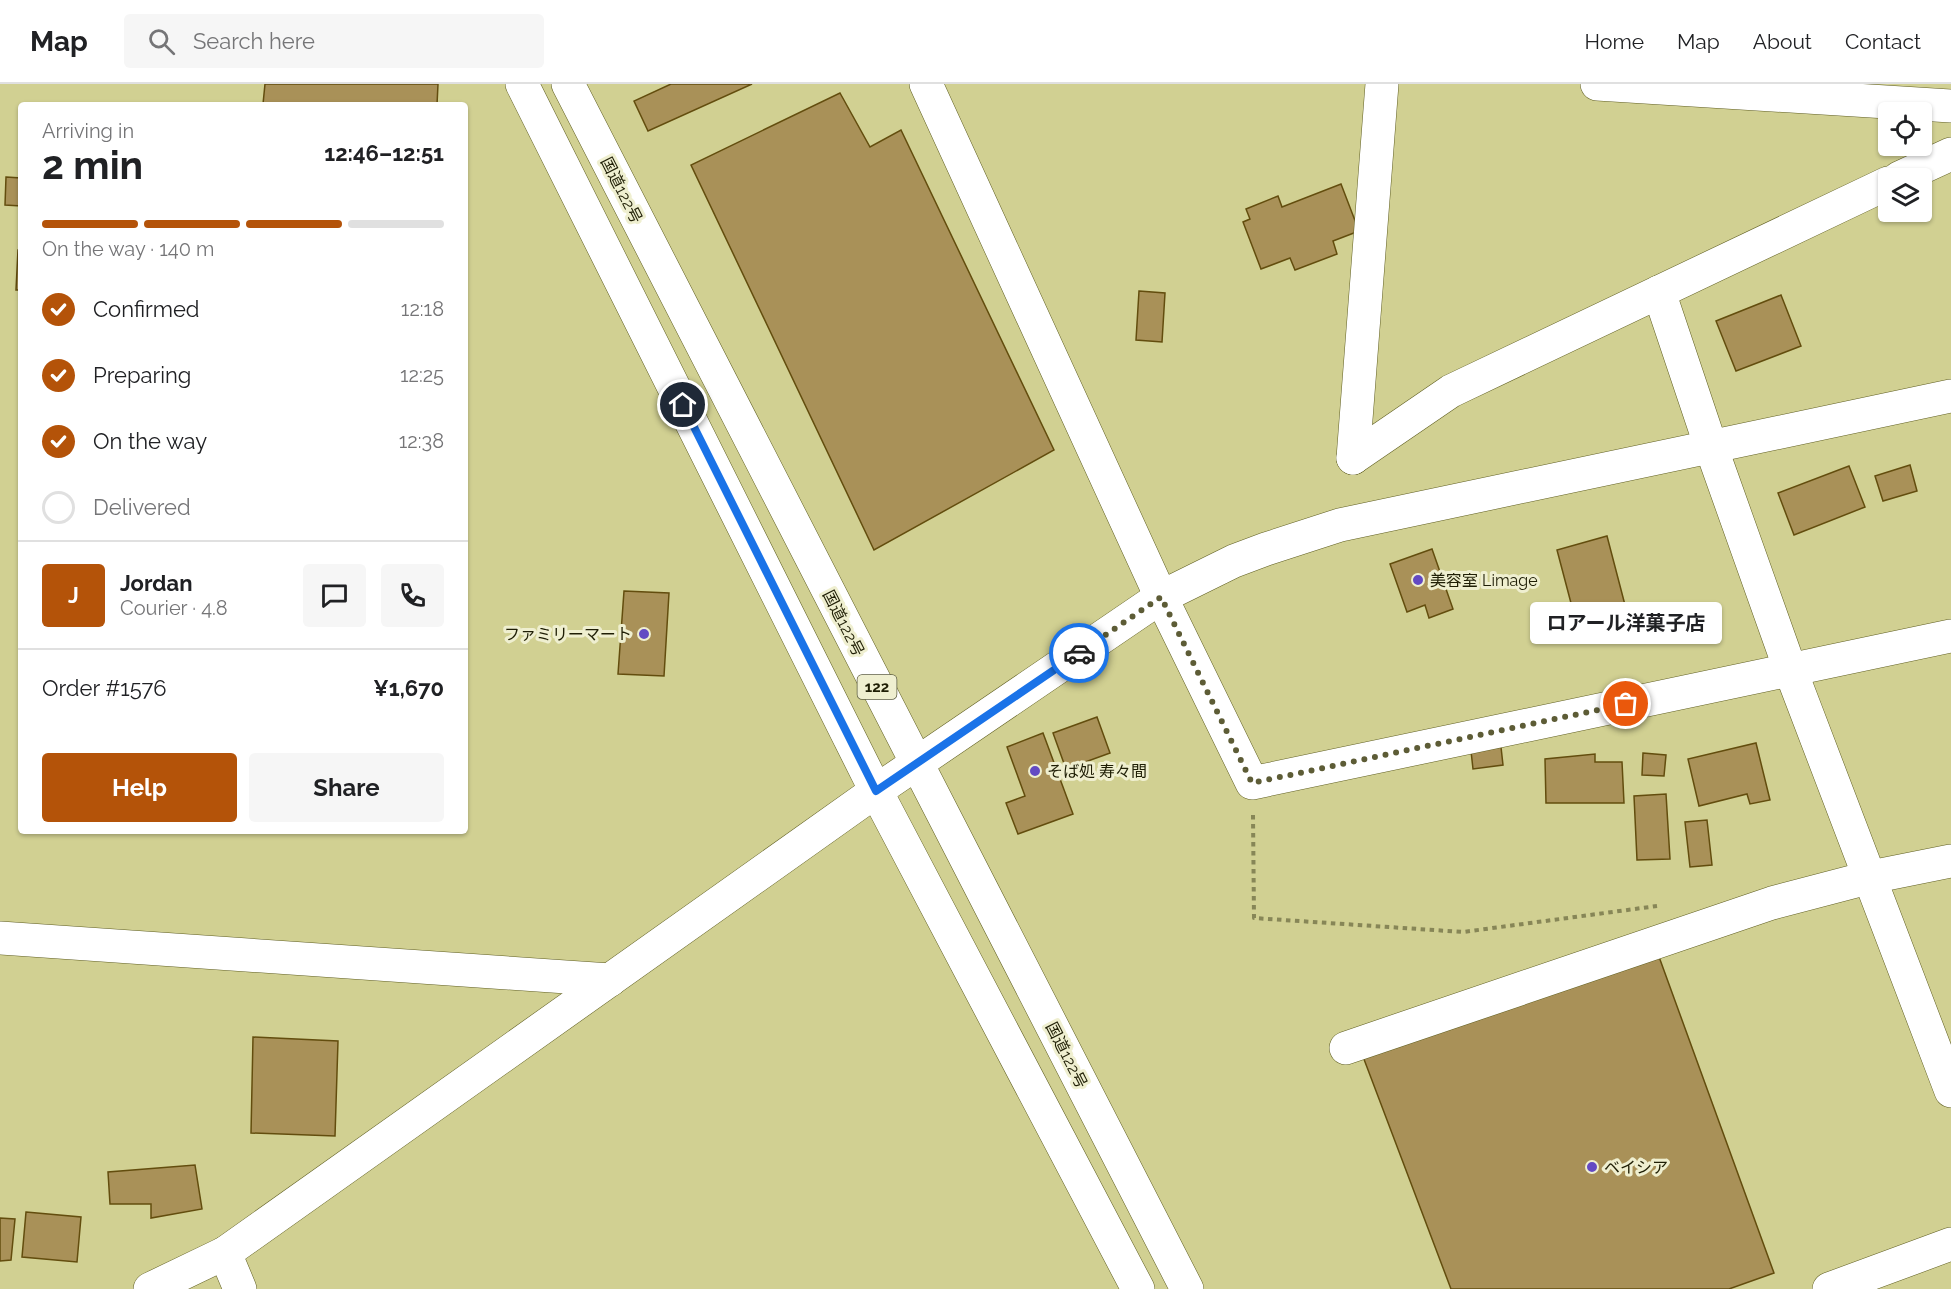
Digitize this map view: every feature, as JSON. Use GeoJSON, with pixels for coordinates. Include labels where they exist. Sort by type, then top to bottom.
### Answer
{"type":"FeatureCollection","features":[{"type":"Feature","properties":{"kind":"main road","name":"122"},"geometry":{"type":"LineString","coordinates":[[522,84],[876,791],[1138,1289]]}},
{"type":"Feature","properties":{"kind":"main road","name":"国道122号"},"geometry":{"type":"LineString","coordinates":[[568,84],[1187,1289]]}},
{"type":"Feature","properties":{"kind":"main road"},"geometry":{"type":"LineString","coordinates":[[926,84],[1161,597],[1252,783],[1951,636]]}},
{"type":"Feature","properties":{"kind":"main road"},"geometry":{"type":"LineString","coordinates":[[1382,84],[1353,458],[1451,391],[1878,188]]}},
{"type":"Feature","properties":{"kind":"main road"},"geometry":{"type":"LineString","coordinates":[[1597,84],[1951,106]]}},
{"type":"Feature","properties":{"kind":"main road"},"geometry":{"type":"LineString","coordinates":[[1921,168],[1951,154]]}},
{"type":"Feature","properties":{"kind":"main road"},"geometry":{"type":"LineString","coordinates":[[1659,292],[1790,669],[1951,1091]]}},
{"type":"Feature","properties":{"kind":"main road"},"geometry":{"type":"LineString","coordinates":[[150,1289],[225,1253],[876,791],[1161,597],[1234,561],[1340,525],[1951,396]]}},
{"type":"Feature","properties":{"kind":"main road"},"geometry":{"type":"LineString","coordinates":[[1346,1048],[1772,903],[1951,861]]}},
{"type":"Feature","properties":{"kind":"main road"},"geometry":{"type":"LineString","coordinates":[[0,938],[610,980]]}},
{"type":"Feature","properties":{"kind":"main road"},"geometry":{"type":"LineString","coordinates":[[1829,1289],[1951,1244]]}},
{"type":"Feature","properties":{"kind":"main road"},"geometry":{"type":"LineString","coordinates":[[225,1253],[240,1289]]}},
{"type":"Feature","properties":{"kind":"path"},"geometry":{"type":"LineString","coordinates":[[1252,783],[1254,918],[1463,933],[1659,906]]}},
{"type":"Feature","properties":{"kind":"building"},"geometry":{"type":"Polygon","coordinates":[[[265,84],[438,84],[437,102],[263,102],[265,84]]]}},
{"type":"Feature","properties":{"kind":"building"},"geometry":{"type":"Polygon","coordinates":[[[671,84],[752,84],[648,131],[634,101],[671,84]]]}},
{"type":"Feature","properties":{"kind":"building"},"geometry":{"type":"Polygon","coordinates":[[[840,93],[870,147],[901,130],[1054,450],[874,550],[691,165],[840,93]]]}},
{"type":"Feature","properties":{"kind":"building"},"geometry":{"type":"Polygon","coordinates":[[[6,177],[18,178],[18,206],[5,205],[6,177]]]}},
{"type":"Feature","properties":{"kind":"building"},"geometry":{"type":"Polygon","coordinates":[[[1341,184],[1359,231],[1333,241],[1337,254],[1295,270],[1290,258],[1261,269],[1243,222],[1250,219],[1246,209],[1278,196],[1282,207],[1341,184]]]}},
{"type":"Feature","properties":{"kind":"building"},"geometry":{"type":"Polygon","coordinates":[[[18,250],[18,290],[16,290],[18,250]]]}},
{"type":"Feature","properties":{"kind":"building"},"geometry":{"type":"Polygon","coordinates":[[[1139,291],[1165,293],[1162,342],[1136,340],[1139,291]]]}},
{"type":"Feature","properties":{"kind":"building"},"geometry":{"type":"Polygon","coordinates":[[[1781,295],[1801,346],[1736,371],[1716,321],[1781,295]]]}},
{"type":"Feature","properties":{"kind":"building"},"geometry":{"type":"Polygon","coordinates":[[[1910,465],[1917,491],[1883,501],[1875,476],[1910,465]]]}},
{"type":"Feature","properties":{"kind":"building"},"geometry":{"type":"Polygon","coordinates":[[[1849,466],[1865,507],[1794,535],[1778,493],[1849,466]]]}},
{"type":"Feature","properties":{"kind":"building"},"geometry":{"type":"Polygon","coordinates":[[[1607,536],[1631,628],[1581,641],[1557,550],[1607,536]]]}},
{"type":"Feature","properties":{"kind":"building"},"geometry":{"type":"Polygon","coordinates":[[[1432,549],[1453,609],[1429,618],[1425,605],[1407,612],[1390,564],[1432,549]]]}},
{"type":"Feature","properties":{"kind":"building","name":"ファミリーマート"},"geometry":{"type":"Polygon","coordinates":[[[624,591],[669,593],[664,676],[618,674],[624,591]]]}},
{"type":"Feature","properties":{"kind":"building"},"geometry":{"type":"Polygon","coordinates":[[[1097,717],[1110,753],[1066,769],[1053,733],[1097,717]]]}},
{"type":"Feature","properties":{"kind":"building"},"geometry":{"type":"Polygon","coordinates":[[[1043,733],[1073,814],[1018,834],[1006,803],[1025,796],[1007,747],[1043,733]]]}},
{"type":"Feature","properties":{"kind":"building"},"geometry":{"type":"Polygon","coordinates":[[[1756,743],[1770,800],[1750,804],[1747,794],[1699,806],[1688,759],[1756,743]]]}},
{"type":"Feature","properties":{"kind":"building"},"geometry":{"type":"Polygon","coordinates":[[[1501,747],[1503,765],[1473,769],[1471,751],[1501,747]]]}},
{"type":"Feature","properties":{"kind":"building"},"geometry":{"type":"Polygon","coordinates":[[[1643,753],[1666,755],[1664,776],[1642,775],[1643,753]]]}},
{"type":"Feature","properties":{"kind":"building"},"geometry":{"type":"Polygon","coordinates":[[[1595,754],[1595,762],[1622,762],[1624,803],[1546,803],[1545,759],[1595,754]]]}},
{"type":"Feature","properties":{"kind":"building"},"geometry":{"type":"Polygon","coordinates":[[[1666,794],[1670,859],[1637,860],[1634,796],[1666,794]]]}},
{"type":"Feature","properties":{"kind":"building"},"geometry":{"type":"Polygon","coordinates":[[[1707,820],[1712,865],[1690,867],[1685,822],[1707,820]]]}},
{"type":"Feature","properties":{"kind":"building"},"geometry":{"type":"Polygon","coordinates":[[[1658,954],[1774,1273],[1729,1289],[1451,1289],[1362,1054],[1658,954]]]}},
{"type":"Feature","properties":{"kind":"building"},"geometry":{"type":"Polygon","coordinates":[[[253,1037],[338,1041],[335,1136],[251,1133],[253,1037]]]}},
{"type":"Feature","properties":{"kind":"building"},"geometry":{"type":"Polygon","coordinates":[[[195,1165],[202,1209],[151,1218],[151,1204],[110,1204],[108,1172],[195,1165]]]}},
{"type":"Feature","properties":{"kind":"building"},"geometry":{"type":"Polygon","coordinates":[[[26,1212],[81,1217],[77,1262],[22,1257],[26,1212]]]}},
{"type":"Feature","properties":{"kind":"building"},"geometry":{"type":"Polygon","coordinates":[[[0,1218],[15,1219],[11,1260],[0,1261],[0,1218]]]}},
{"type":"Feature","properties":{"kind":"way so far"},"geometry":{"type":"LineString","coordinates":[[1079,653],[1161,597],[1252,783],[1626,704]]}},
{"type":"Feature","properties":{"kind":"place","name":"美容室 Limage"},"geometry":{"type":"Point","coordinates":[1418,580]}},
{"type":"Feature","properties":{"kind":"place","name":"ファミリーマート"},"geometry":{"type":"Point","coordinates":[644,634]}},
{"type":"Feature","properties":{"kind":"place","name":"ロアール洋菓子店"},"geometry":{"type":"Point","coordinates":[1626,704]}},
{"type":"Feature","properties":{"kind":"place","name":"そば処 寿々間"},"geometry":{"type":"Point","coordinates":[1035,771]}},
{"type":"Feature","properties":{"kind":"place","name":"ベイシア"},"geometry":{"type":"Point","coordinates":[1592,1167]}},
{"type":"Feature","properties":{"kind":"route"},"geometry":{"type":"LineString","coordinates":[[683,405],[876,791],[1079,653]]}}]}
